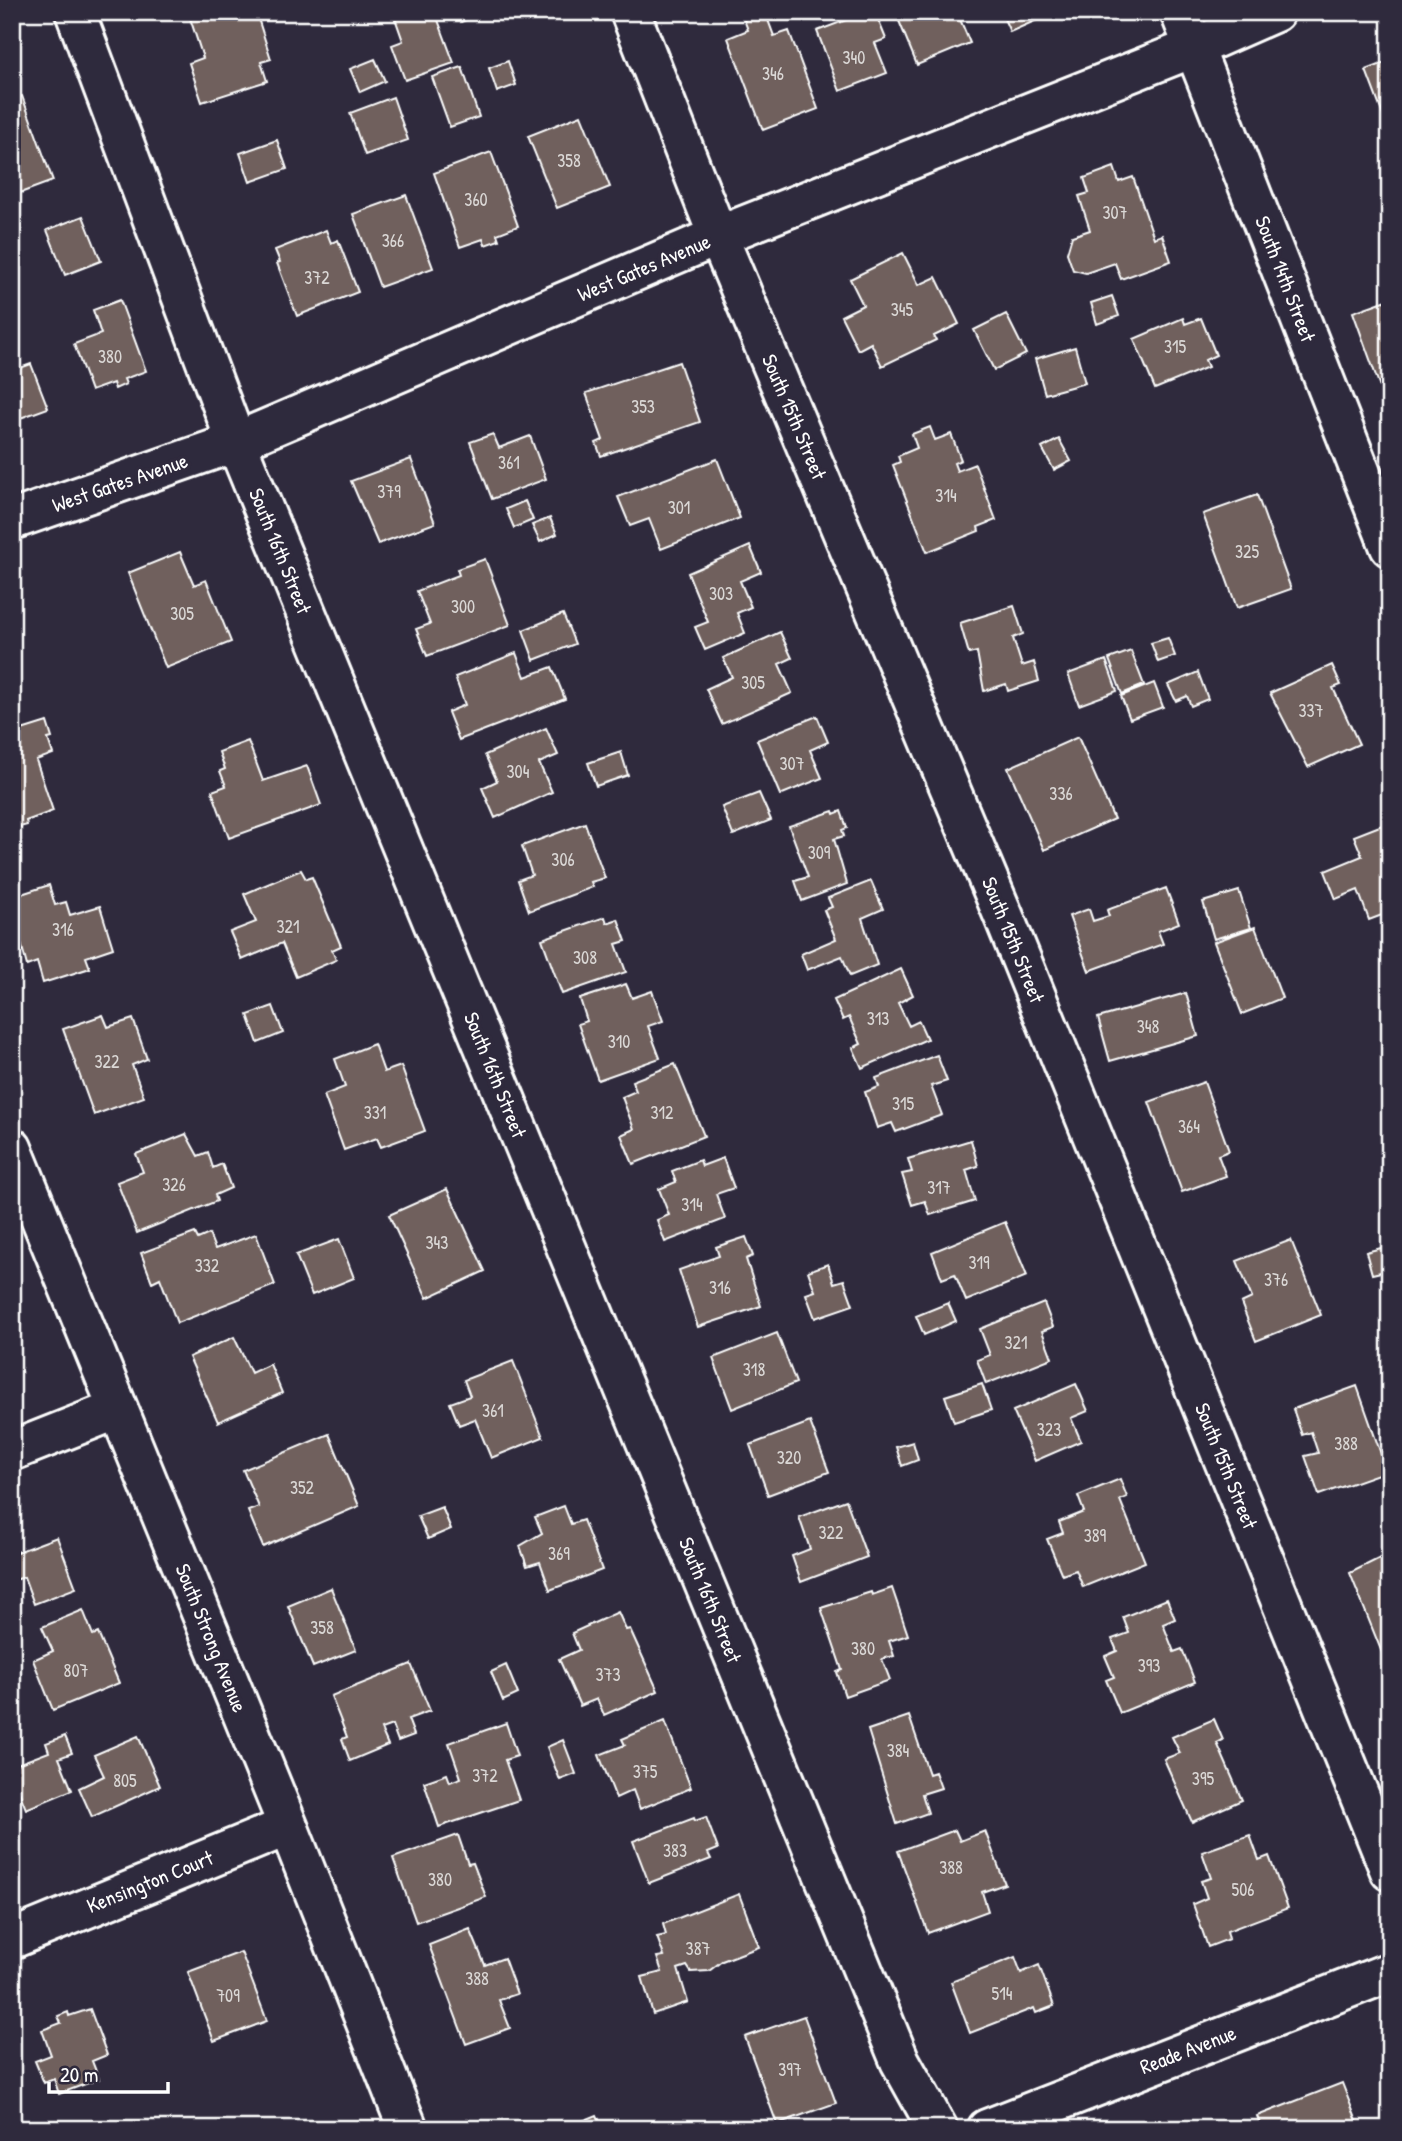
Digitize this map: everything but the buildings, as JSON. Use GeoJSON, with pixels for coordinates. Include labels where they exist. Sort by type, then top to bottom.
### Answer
{"type":"FeatureCollection","features":[{"type":"Feature","properties":{"kind":"street","name":"South 16th Street"},"geometry":{"type":"LineString","coordinates":[[75,12],[236,442],[894,2048],[938,2129]]}},
{"type":"Feature","properties":{"kind":"street","name":"South 15th Street"},"geometry":{"type":"LineString","coordinates":[[630,12],[718,236],[998,904],[1390,1871]]}},
{"type":"Feature","properties":{"kind":"street","name":"South 14th Street"},"geometry":{"type":"LineString","coordinates":[[1181,12],[1390,547]]}},
{"type":"Feature","properties":{"kind":"street","name":"West Gates Avenue"},"geometry":{"type":"LineString","coordinates":[[12,520],[236,442],[718,236],[1195,47],[1275,12]]}},
{"type":"Feature","properties":{"kind":"street","name":"South Strong Avenue"},"geometry":{"type":"LineString","coordinates":[[12,1148],[288,1826],[408,2129]]}},
{"type":"Feature","properties":{"kind":"street"},"geometry":{"type":"LineString","coordinates":[[12,1451],[118,1409]]}},
{"type":"Feature","properties":{"kind":"street","name":"Kensington Court"},"geometry":{"type":"LineString","coordinates":[[12,1939],[288,1826]]}},
{"type":"Feature","properties":{"kind":"street","name":"Reade Avenue"},"geometry":{"type":"LineString","coordinates":[[986,2129],[1390,1972]]}}]}
